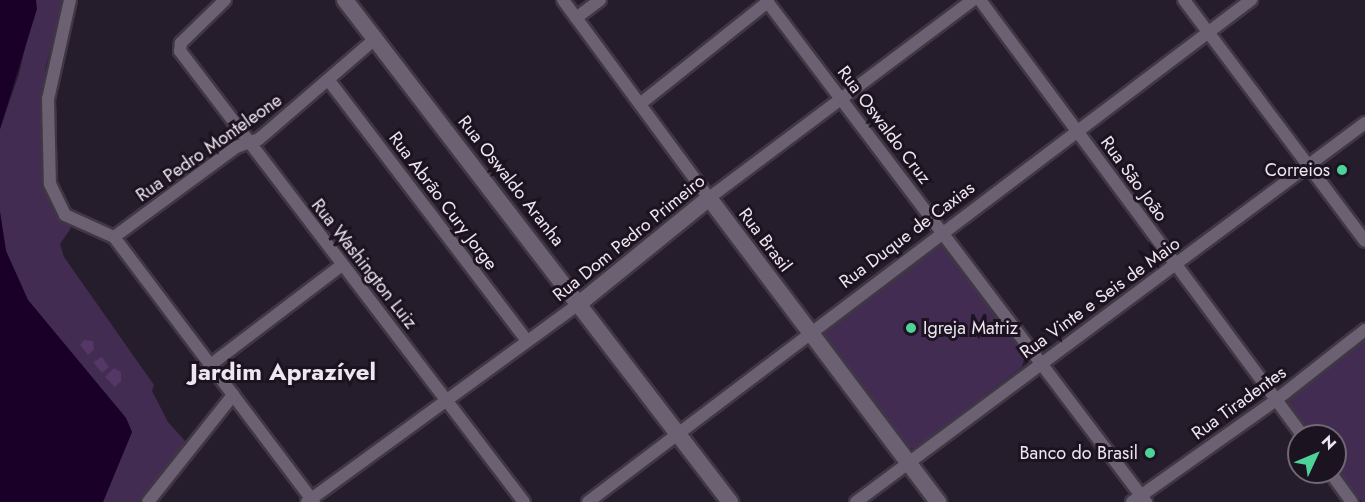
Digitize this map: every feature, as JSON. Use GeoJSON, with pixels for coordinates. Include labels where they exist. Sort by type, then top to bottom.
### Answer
{"type":"FeatureCollection","features":[{"type":"Feature","properties":{"kind":"street"},"geometry":{"type":"LineString","coordinates":[[70,0],[48,99],[50,184],[65,215],[114,237],[311,501]]}},
{"type":"Feature","properties":{"kind":"street","name":"Rua Washington Luiz"},"geometry":{"type":"LineString","coordinates":[[225,0],[179,47],[246,142],[524,502]]}},
{"type":"Feature","properties":{"kind":"street","name":"Rua Oswaldo Aranha"},"geometry":{"type":"LineString","coordinates":[[345,0],[580,303],[730,502]]}},
{"type":"Feature","properties":{"kind":"street","name":"Rua Brasil"},"geometry":{"type":"LineString","coordinates":[[562,0],[938,502]]}},
{"type":"Feature","properties":{"kind":"street"},"geometry":{"type":"LineString","coordinates":[[576,18],[600,0]]}},
{"type":"Feature","properties":{"kind":"street","name":"Rua Dom Pedro Primeiro"},"geometry":{"type":"LineString","coordinates":[[311,501],[445,398],[580,303],[709,198],[973,0]]}},
{"type":"Feature","properties":{"kind":"street","name":"Rua São João"},"geometry":{"type":"LineString","coordinates":[[980,0],[1294,424]]}},
{"type":"Feature","properties":{"kind":"street"},"geometry":{"type":"LineString","coordinates":[[1184,0],[1365,241]]}},
{"type":"Feature","properties":{"kind":"street","name":"Rua Duque de Caxias"},"geometry":{"type":"LineString","coordinates":[[588,502],[810,330],[1251,0]]}},
{"type":"Feature","properties":{"kind":"street"},"geometry":{"type":"LineString","coordinates":[[640,104],[767,1]]}},
{"type":"Feature","properties":{"kind":"street","name":"Rua Oswaldo Cruz"},"geometry":{"type":"LineString","coordinates":[[767,1],[1041,364],[1140,500]]}},
{"type":"Feature","properties":{"kind":"street","name":"Rua Pedro Monteleone"},"geometry":{"type":"LineString","coordinates":[[114,237],[246,142],[259,139],[330,82],[376,38]]}},
{"type":"Feature","properties":{"kind":"street","name":"Rua Abrão Cury Jorge"},"geometry":{"type":"LineString","coordinates":[[330,82],[527,341]]}},
{"type":"Feature","properties":{"kind":"street","name":"Rua Vinte e Seis de Maio"},"geometry":{"type":"LineString","coordinates":[[856,502],[1365,123]]}},
{"type":"Feature","properties":{"kind":"street"},"geometry":{"type":"LineString","coordinates":[[209,366],[342,265]]}},
{"type":"Feature","properties":{"kind":"street","name":"Rua Tiradentes"},"geometry":{"type":"LineString","coordinates":[[1140,500],[1276,400],[1365,330]]}},
{"type":"Feature","properties":{"kind":"street"},"geometry":{"type":"LineString","coordinates":[[148,502],[232,396]]}},
{"type":"Feature","properties":{"kind":"street"},"geometry":{"type":"LineString","coordinates":[[1339,484],[1352,502]]}},
{"type":"Feature","properties":{"kind":"shaded area"},"geometry":{"type":"Polygon","coordinates":[[[0,0],[36,0],[37,9],[0,129],[0,0]]]}},
{"type":"Feature","properties":{"kind":"shaded area"},"geometry":{"type":"Polygon","coordinates":[[[36,0],[64,0],[46,66],[41,133],[43,186],[51,206],[71,228],[60,244],[64,257],[154,385],[152,391],[168,422],[186,442],[139,502],[103,502],[132,432],[126,418],[28,300],[6,251],[0,212],[0,129],[19,74],[36,0]]]}},
{"type":"Feature","properties":{"kind":"shaded area"},"geometry":{"type":"Polygon","coordinates":[[[0,212],[6,251],[28,300],[126,418],[132,432],[103,502],[0,502],[0,212]]]}},
{"type":"Feature","properties":{"kind":"shaded area"},"geometry":{"type":"Polygon","coordinates":[[[931,246],[945,246],[1026,352],[1022,367],[915,449],[906,447],[820,335],[822,326],[931,246]]]}},
{"type":"Feature","properties":{"kind":"shaded area"},"geometry":{"type":"Polygon","coordinates":[[[1365,337],[1365,502],[1362,502],[1347,483],[1347,424],[1303,424],[1287,404],[1289,396],[1365,337]]]}},
{"type":"Feature","properties":{"kind":"building"},"geometry":{"type":"Polygon","coordinates":[[[84,340],[93,341],[94,350],[88,355],[80,345],[84,340]]]}},
{"type":"Feature","properties":{"kind":"building"},"geometry":{"type":"Polygon","coordinates":[[[102,357],[109,367],[102,373],[93,362],[102,357]]]}},
{"type":"Feature","properties":{"kind":"building"},"geometry":{"type":"Polygon","coordinates":[[[114,368],[121,372],[121,381],[115,387],[105,377],[114,368]]]}},
{"type":"Feature","properties":{"kind":"place","name":"Correios"},"geometry":{"type":"Point","coordinates":[1342,170]}},
{"type":"Feature","properties":{"kind":"place","name":"Igreja Matriz"},"geometry":{"type":"Point","coordinates":[911,328]}},
{"type":"Feature","properties":{"kind":"place","name":"Banco do Brasil"},"geometry":{"type":"Point","coordinates":[1150,453]}},
{"type":"Feature","properties":{"kind":"district","name":"Jardim Aprazível"},"geometry":{"type":"Point","coordinates":[283,372]}}]}
